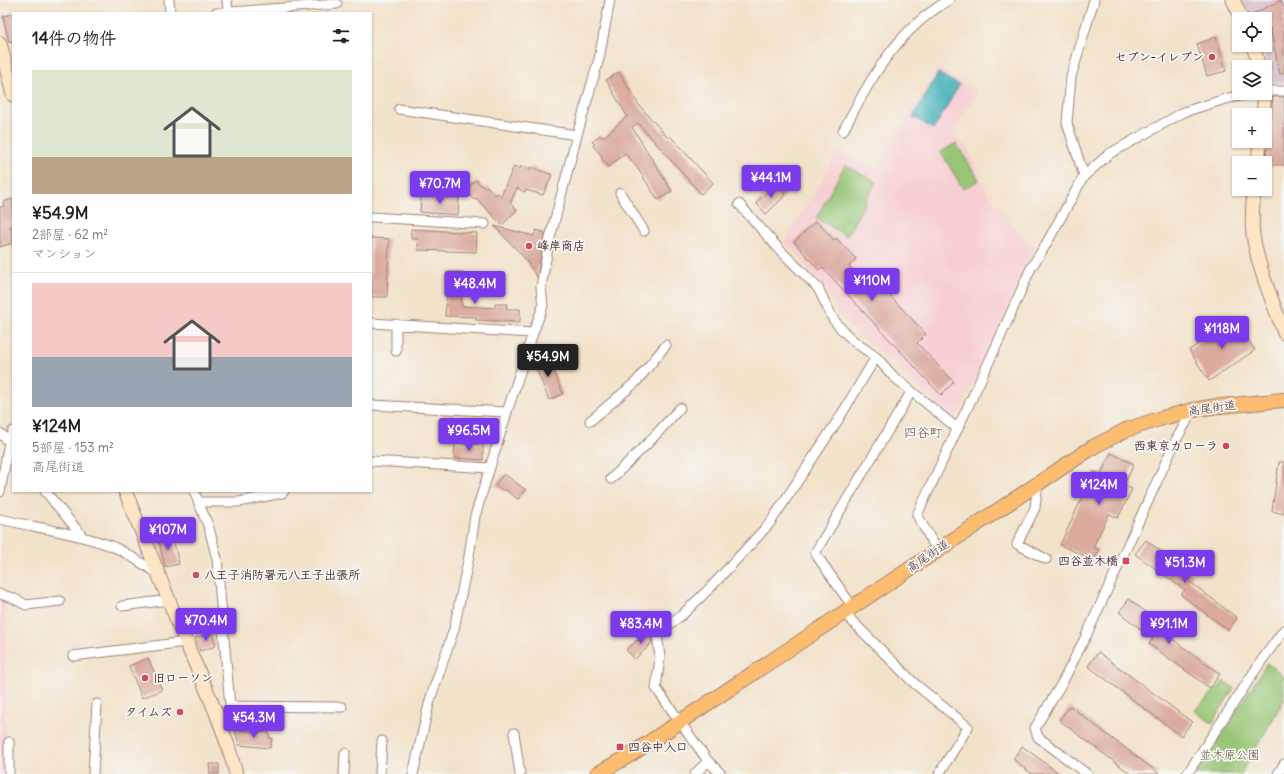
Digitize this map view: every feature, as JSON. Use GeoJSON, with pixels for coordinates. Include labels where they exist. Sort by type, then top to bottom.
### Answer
{"type":"FeatureCollection","features":[{"type":"Feature","properties":{"kind":"main road"},"geometry":{"type":"LineString","coordinates":[[1233,0],[1239,12]]}},
{"type":"Feature","properties":{"kind":"main road"},"geometry":{"type":"LineString","coordinates":[[0,42],[12,91]]}},
{"type":"Feature","properties":{"kind":"main road"},"geometry":{"type":"LineString","coordinates":[[1254,196],[1253,234],[1256,250],[1261,269],[1284,333]]}},
{"type":"Feature","properties":{"kind":"main road","name":"高尾街道"},"geometry":{"type":"LineString","coordinates":[[597,774],[630,755],[1093,446],[1126,430],[1159,418],[1211,407],[1284,400]]}},
{"type":"Feature","properties":{"kind":"main road"},"geometry":{"type":"LineString","coordinates":[[124,492],[156,572],[224,732],[236,774]]}},
{"type":"Feature","properties":{"kind":"street"},"geometry":{"type":"LineString","coordinates":[[169,0],[170,12]]}},
{"type":"Feature","properties":{"kind":"street"},"geometry":{"type":"LineString","coordinates":[[227,0],[228,12],[337,4]]}},
{"type":"Feature","properties":{"kind":"street"},"geometry":{"type":"LineString","coordinates":[[413,774],[430,700],[454,629],[469,556],[475,516],[507,412],[543,306],[541,287],[549,242],[599,59],[610,0]]}},
{"type":"Feature","properties":{"kind":"street"},"geometry":{"type":"LineString","coordinates":[[844,131],[879,67],[893,48],[921,20],[949,0]]}},
{"type":"Feature","properties":{"kind":"street"},"geometry":{"type":"LineString","coordinates":[[1084,176],[1067,123],[1071,77],[1094,0]]}},
{"type":"Feature","properties":{"kind":"street"},"geometry":{"type":"LineString","coordinates":[[1272,92],[1284,91]]}},
{"type":"Feature","properties":{"kind":"street"},"geometry":{"type":"LineString","coordinates":[[937,550],[917,515],[1031,268],[1084,176],[1109,154],[1184,112],[1232,98]]}},
{"type":"Feature","properties":{"kind":"street"},"geometry":{"type":"LineString","coordinates":[[399,110],[577,135]]}},
{"type":"Feature","properties":{"kind":"street"},"geometry":{"type":"LineString","coordinates":[[620,193],[644,231]]}},
{"type":"Feature","properties":{"kind":"street"},"geometry":{"type":"LineString","coordinates":[[739,204],[779,249],[818,288],[833,319],[844,332],[856,343],[876,357],[894,377],[911,392],[958,429]]}},
{"type":"Feature","properties":{"kind":"street"},"geometry":{"type":"LineString","coordinates":[[372,217],[486,224]]}},
{"type":"Feature","properties":{"kind":"street"},"geometry":{"type":"LineString","coordinates":[[372,323],[533,333]]}},
{"type":"Feature","properties":{"kind":"street"},"geometry":{"type":"LineString","coordinates":[[396,324],[396,351]]}},
{"type":"Feature","properties":{"kind":"street"},"geometry":{"type":"LineString","coordinates":[[590,421],[636,382],[666,345]]}},
{"type":"Feature","properties":{"kind":"street"},"geometry":{"type":"LineString","coordinates":[[721,774],[708,761],[656,688],[660,658],[657,633],[682,616],[770,523],[838,420],[876,357]]}},
{"type":"Feature","properties":{"kind":"street"},"geometry":{"type":"LineString","coordinates":[[911,392],[815,553],[847,609],[914,683],[968,727],[939,774]]}},
{"type":"Feature","properties":{"kind":"street"},"geometry":{"type":"LineString","coordinates":[[372,406],[507,412]]}},
{"type":"Feature","properties":{"kind":"street"},"geometry":{"type":"LineString","coordinates":[[611,479],[649,442],[680,408]]}},
{"type":"Feature","properties":{"kind":"street"},"geometry":{"type":"LineString","coordinates":[[1087,774],[1038,737],[1035,728],[1062,683],[1086,636],[1176,440],[1193,410]]}},
{"type":"Feature","properties":{"kind":"street"},"geometry":{"type":"LineString","coordinates":[[0,433],[11,444],[0,492]]}},
{"type":"Feature","properties":{"kind":"street"},"geometry":{"type":"LineString","coordinates":[[372,461],[490,468]]}},
{"type":"Feature","properties":{"kind":"street"},"geometry":{"type":"LineString","coordinates":[[1038,483],[1035,508],[1017,544],[1046,559]]}},
{"type":"Feature","properties":{"kind":"street"},"geometry":{"type":"LineString","coordinates":[[46,492],[83,537]]}},
{"type":"Feature","properties":{"kind":"street"},"geometry":{"type":"LineString","coordinates":[[194,492],[209,528],[216,553],[230,706],[224,732]]}},
{"type":"Feature","properties":{"kind":"street"},"geometry":{"type":"LineString","coordinates":[[199,502],[239,502],[282,492]]}},
{"type":"Feature","properties":{"kind":"street"},"geometry":{"type":"LineString","coordinates":[[0,519],[83,537],[130,555],[156,572]]}},
{"type":"Feature","properties":{"kind":"street"},"geometry":{"type":"LineString","coordinates":[[0,594],[13,598],[26,605],[60,601]]}},
{"type":"Feature","properties":{"kind":"street"},"geometry":{"type":"LineString","coordinates":[[122,606],[169,600]]}},
{"type":"Feature","properties":{"kind":"street"},"geometry":{"type":"LineString","coordinates":[[1188,774],[1262,660],[1284,630]]}},
{"type":"Feature","properties":{"kind":"street"},"geometry":{"type":"LineString","coordinates":[[73,656],[186,642]]}},
{"type":"Feature","properties":{"kind":"street"},"geometry":{"type":"LineString","coordinates":[[93,774],[97,704]]}},
{"type":"Feature","properties":{"kind":"street"},"geometry":{"type":"LineString","coordinates":[[230,706],[342,707]]}},
{"type":"Feature","properties":{"kind":"street"},"geometry":{"type":"LineString","coordinates":[[514,733],[520,774]]}},
{"type":"Feature","properties":{"kind":"street"},"geometry":{"type":"LineString","coordinates":[[380,774],[382,741]]}},
{"type":"Feature","properties":{"kind":"street"},"geometry":{"type":"LineString","coordinates":[[9,742],[9,774]]}},
{"type":"Feature","properties":{"kind":"street"},"geometry":{"type":"LineString","coordinates":[[344,753],[344,774]]}},
{"type":"Feature","properties":{"kind":"street"},"geometry":{"type":"LineString","coordinates":[[696,774],[708,761]]}},
{"type":"Feature","properties":{"kind":"street"},"geometry":{"type":"LineString","coordinates":[[1279,774],[1284,764]]}},
{"type":"Feature","properties":{"kind":"shaded area"},"geometry":{"type":"Polygon","coordinates":[[[1242,0],[1284,0],[1284,83],[1272,83],[1272,60],[1265,60],[1263,52],[1272,52],[1272,12],[1248,12],[1242,0]]]}},
{"type":"Feature","properties":{"kind":"shaded area"},"geometry":{"type":"Polygon","coordinates":[[[937,68],[978,91],[953,133],[967,147],[988,193],[1023,238],[1036,249],[1025,264],[998,330],[958,415],[951,417],[875,348],[857,335],[842,319],[825,287],[784,241],[818,188],[839,150],[876,169],[937,68]]]}},
{"type":"Feature","properties":{"kind":"shaded area"},"geometry":{"type":"Polygon","coordinates":[[[0,597],[5,599],[5,774],[0,774],[0,597]]]}},
{"type":"Feature","properties":{"kind":"green space"},"geometry":{"type":"Polygon","coordinates":[[[956,143],[979,180],[963,189],[941,152],[956,143]]]}},
{"type":"Feature","properties":{"kind":"green space"},"geometry":{"type":"Polygon","coordinates":[[[845,165],[876,182],[847,236],[816,218],[845,165]]]}},
{"type":"Feature","properties":{"kind":"green space","name":"並木原公園"},"geometry":{"type":"Polygon","coordinates":[[[1267,663],[1284,677],[1284,700],[1241,774],[1194,774],[1226,728],[1267,663]]]}},
{"type":"Feature","properties":{"kind":"green space"},"geometry":{"type":"Polygon","coordinates":[[[1224,681],[1234,688],[1212,723],[1194,711],[1224,681]]]}},
{"type":"Feature","properties":{"kind":"water"},"geometry":{"type":"Polygon","coordinates":[[[938,73],[959,85],[934,129],[913,117],[938,73]]]}},
{"type":"Feature","properties":{"kind":"building"},"geometry":{"type":"Polygon","coordinates":[[[1281,0],[1284,8],[1284,73],[1280,74],[1272,37],[1272,12],[1257,12],[1281,0]]]}},
{"type":"Feature","properties":{"kind":"building"},"geometry":{"type":"Polygon","coordinates":[[[12,14],[12,41],[9,42],[3,16],[12,14]]]}},
{"type":"Feature","properties":{"kind":"building","name":"セブン-イレブン"},"geometry":{"type":"Polygon","coordinates":[[[1216,37],[1226,71],[1207,76],[1197,44],[1216,37]]]}},
{"type":"Feature","properties":{"kind":"building"},"geometry":{"type":"Polygon","coordinates":[[[619,72],[638,104],[668,138],[670,136],[713,183],[701,194],[638,123],[632,127],[672,191],[658,200],[634,163],[625,153],[609,167],[601,158],[602,156],[593,146],[595,144],[592,142],[600,135],[603,138],[627,116],[606,80],[619,72]]]}},
{"type":"Feature","properties":{"kind":"building"},"geometry":{"type":"Polygon","coordinates":[[[1273,97],[1284,97],[1284,165],[1272,165],[1272,156],[1266,156],[1267,148],[1272,148],[1273,97]]]}},
{"type":"Feature","properties":{"kind":"building"},"geometry":{"type":"Polygon","coordinates":[[[514,166],[520,169],[521,166],[530,170],[531,167],[552,175],[543,195],[526,190],[525,192],[517,188],[510,203],[517,210],[502,225],[476,198],[474,200],[465,190],[476,180],[484,188],[487,186],[495,195],[498,193],[501,196],[514,166]]]}},
{"type":"Feature","properties":{"kind":"building"},"geometry":{"type":"Polygon","coordinates":[[[775,184],[786,195],[766,214],[756,203],[775,184]]]}},
{"type":"Feature","properties":{"kind":"building"},"geometry":{"type":"Polygon","coordinates":[[[421,195],[459,198],[458,215],[420,212],[421,195]]]}},
{"type":"Feature","properties":{"kind":"building"},"geometry":{"type":"Polygon","coordinates":[[[12,199],[12,226],[10,226],[12,243],[0,247],[0,207],[4,206],[3,202],[12,199]]]}},
{"type":"Feature","properties":{"kind":"building"},"geometry":{"type":"Polygon","coordinates":[[[816,221],[834,240],[836,238],[856,259],[849,266],[867,286],[874,279],[926,334],[917,343],[954,382],[941,395],[822,267],[819,270],[794,242],[816,221]]]}},
{"type":"Feature","properties":{"kind":"building","name":"峰岸商店"},"geometry":{"type":"Polygon","coordinates":[[[494,226],[534,236],[536,230],[545,233],[537,277],[522,255],[494,226]]]}},
{"type":"Feature","properties":{"kind":"building"},"geometry":{"type":"Polygon","coordinates":[[[411,229],[477,233],[476,252],[418,250],[418,239],[411,239],[411,229]]]}},
{"type":"Feature","properties":{"kind":"building"},"geometry":{"type":"Polygon","coordinates":[[[372,238],[389,239],[387,297],[372,297],[372,238]]]}},
{"type":"Feature","properties":{"kind":"building"},"geometry":{"type":"Polygon","coordinates":[[[449,272],[464,272],[461,306],[495,308],[495,304],[507,304],[506,309],[520,309],[520,322],[476,320],[476,317],[445,316],[449,272]]]}},
{"type":"Feature","properties":{"kind":"building"},"geometry":{"type":"Polygon","coordinates":[[[1235,320],[1255,350],[1209,381],[1189,350],[1235,320]]]}},
{"type":"Feature","properties":{"kind":"building"},"geometry":{"type":"Polygon","coordinates":[[[548,357],[563,394],[549,400],[534,363],[548,357]]]}},
{"type":"Feature","properties":{"kind":"building"},"geometry":{"type":"Polygon","coordinates":[[[455,443],[483,445],[483,460],[454,458],[455,443]]]}},
{"type":"Feature","properties":{"kind":"building"},"geometry":{"type":"Polygon","coordinates":[[[1111,453],[1134,464],[1124,485],[1132,489],[1118,518],[1109,514],[1093,547],[1099,550],[1094,560],[1060,545],[1094,472],[1101,474],[1111,453]]]}},
{"type":"Feature","properties":{"kind":"building"},"geometry":{"type":"Polygon","coordinates":[[[1279,462],[1284,462],[1284,514],[1272,511],[1279,462]]]}},
{"type":"Feature","properties":{"kind":"building"},"geometry":{"type":"Polygon","coordinates":[[[504,474],[526,490],[518,499],[504,489],[503,491],[495,485],[504,474]]]}},
{"type":"Feature","properties":{"kind":"building"},"geometry":{"type":"Polygon","coordinates":[[[172,535],[179,564],[165,567],[158,537],[172,535]]]}},
{"type":"Feature","properties":{"kind":"building"},"geometry":{"type":"Polygon","coordinates":[[[1146,540],[1193,575],[1189,581],[1237,618],[1228,630],[1181,595],[1185,590],[1135,554],[1146,540]]]}},
{"type":"Feature","properties":{"kind":"building"},"geometry":{"type":"Polygon","coordinates":[[[1129,599],[1160,623],[1157,628],[1220,674],[1210,688],[1149,644],[1153,639],[1119,612],[1129,599]]]}},
{"type":"Feature","properties":{"kind":"building"},"geometry":{"type":"Polygon","coordinates":[[[652,628],[652,643],[635,659],[626,650],[652,628]]]}},
{"type":"Feature","properties":{"kind":"building"},"geometry":{"type":"Polygon","coordinates":[[[212,633],[216,646],[200,651],[195,638],[212,633]]]}},
{"type":"Feature","properties":{"kind":"building"},"geometry":{"type":"Polygon","coordinates":[[[1098,652],[1192,722],[1181,736],[1088,666],[1098,652]]]}},
{"type":"Feature","properties":{"kind":"building","name":"旧ローソン"},"geometry":{"type":"Polygon","coordinates":[[[148,658],[162,690],[142,698],[129,666],[148,658]]]}},
{"type":"Feature","properties":{"kind":"building"},"geometry":{"type":"Polygon","coordinates":[[[1070,706],[1160,774],[1131,774],[1100,751],[1059,720],[1070,706]]]}},
{"type":"Feature","properties":{"kind":"building"},"geometry":{"type":"Polygon","coordinates":[[[235,730],[269,733],[269,738],[272,738],[270,748],[239,745],[235,730]]]}},
{"type":"Feature","properties":{"kind":"building"},"geometry":{"type":"Polygon","coordinates":[[[1022,746],[1060,774],[1032,774],[1013,759],[1022,746]]]}},
{"type":"Feature","properties":{"kind":"building"},"geometry":{"type":"Polygon","coordinates":[[[209,764],[219,764],[219,774],[210,774],[209,764]]]}},
{"type":"Feature","properties":{"kind":"place","name":"セブン-イレブン"},"geometry":{"type":"Point","coordinates":[1212,57]}},
{"type":"Feature","properties":{"kind":"place","name":"峰岸商店"},"geometry":{"type":"Point","coordinates":[529,246]}},
{"type":"Feature","properties":{"kind":"place","name":"西東京カローラ"},"geometry":{"type":"Point","coordinates":[1226,446]}},
{"type":"Feature","properties":{"kind":"place","name":"四谷並木橋"},"geometry":{"type":"Point","coordinates":[1126,561]}},
{"type":"Feature","properties":{"kind":"place","name":"八王子消防署元八王子出張所"},"geometry":{"type":"Point","coordinates":[196,575]}},
{"type":"Feature","properties":{"kind":"place","name":"旧ローソン"},"geometry":{"type":"Point","coordinates":[145,678]}},
{"type":"Feature","properties":{"kind":"place","name":"タイムズ"},"geometry":{"type":"Point","coordinates":[180,712]}},
{"type":"Feature","properties":{"kind":"place","name":"四谷中入口"},"geometry":{"type":"Point","coordinates":[620,747]}},
{"type":"Feature","properties":{"kind":"district","name":"四谷町"},"geometry":{"type":"Point","coordinates":[923,432]}}]}
